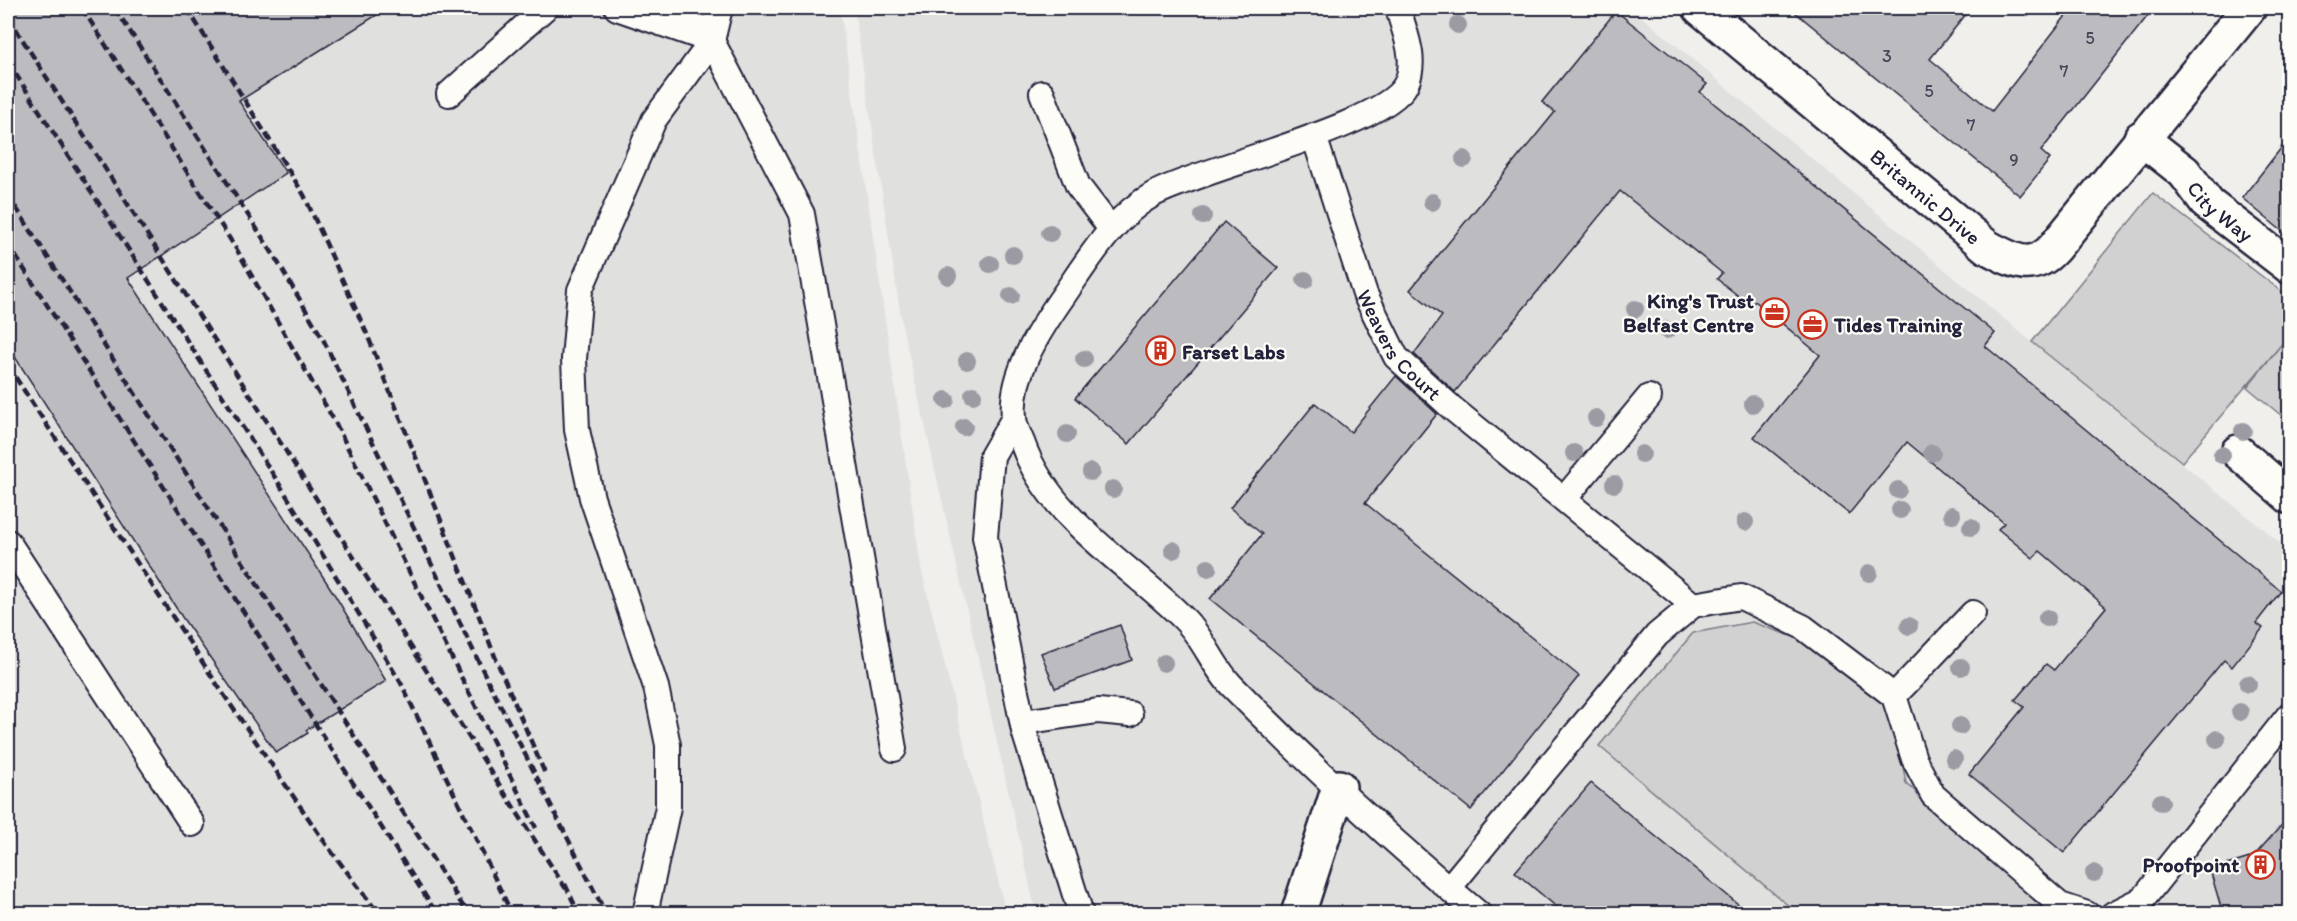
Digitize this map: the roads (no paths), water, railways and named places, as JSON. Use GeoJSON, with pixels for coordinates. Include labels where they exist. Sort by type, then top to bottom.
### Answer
{"type":"FeatureCollection","features":[{"type":"Feature","properties":{"kind":"street","name":"Britannic Drive"},"geometry":{"type":"LineString","coordinates":[[1700,8],[1988,247],[2013,260],[2027,262],[2044,260],[2249,8]]}},
{"type":"Feature","properties":{"kind":"street","name":"City Way"},"geometry":{"type":"LineString","coordinates":[[2141,138],[2184,172],[2208,204],[2289,267]]}},
{"type":"Feature","properties":{"kind":"street"},"geometry":{"type":"LineString","coordinates":[[2238,452],[2289,497]]}},
{"type":"Feature","properties":{"kind":"street"},"geometry":{"type":"LineString","coordinates":[[1298,914],[1339,788]]}},
{"type":"Feature","properties":{"kind":"lane"},"geometry":{"type":"LineString","coordinates":[[449,94],[545,8]]}},
{"type":"Feature","properties":{"kind":"lane"},"geometry":{"type":"LineString","coordinates":[[617,8],[712,41]]}},
{"type":"Feature","properties":{"kind":"lane"},"geometry":{"type":"LineString","coordinates":[[676,8],[712,41]]}},
{"type":"Feature","properties":{"kind":"lane"},"geometry":{"type":"LineString","coordinates":[[703,8],[712,41],[802,214],[894,749]]}},
{"type":"Feature","properties":{"kind":"lane"},"geometry":{"type":"LineString","coordinates":[[645,914],[668,807],[668,745],[656,687],[592,498],[577,429],[574,359],[580,290],[614,207],[654,120],[712,41],[720,8]]}},
{"type":"Feature","properties":{"kind":"lane"},"geometry":{"type":"LineString","coordinates":[[1081,914],[1023,722],[985,537],[992,456],[1014,418],[1018,381],[1039,331],[1111,229],[1152,195],[1204,173],[1314,136],[1386,106],[1405,87],[1412,63],[1398,8]]}},
{"type":"Feature","properties":{"kind":"lane"},"geometry":{"type":"LineString","coordinates":[[1042,93],[1078,186],[1111,229]]}},
{"type":"Feature","properties":{"kind":"lane","name":"Weavers Court"},"geometry":{"type":"LineString","coordinates":[[1314,136],[1365,294],[1396,357],[1453,409],[1565,498],[1693,605]]}},
{"type":"Feature","properties":{"kind":"lane"},"geometry":{"type":"LineString","coordinates":[[1565,498],[1648,398]]}},
{"type":"Feature","properties":{"kind":"lane"},"geometry":{"type":"LineString","coordinates":[[1014,418],[1030,465],[1093,540],[1187,622],[1228,682],[1339,788],[1479,914]]}},
{"type":"Feature","properties":{"kind":"lane"},"geometry":{"type":"LineString","coordinates":[[8,542],[192,824]]}},
{"type":"Feature","properties":{"kind":"lane"},"geometry":{"type":"LineString","coordinates":[[1449,888],[1657,635],[1693,605],[1740,597],[1803,627],[1894,696],[1914,759],[1933,795],[2060,905],[2087,914]]}},
{"type":"Feature","properties":{"kind":"lane"},"geometry":{"type":"LineString","coordinates":[[1894,696],[1973,614]]}},
{"type":"Feature","properties":{"kind":"lane"},"geometry":{"type":"LineString","coordinates":[[1023,722],[1098,711],[1130,714]]}},
{"type":"Feature","properties":{"kind":"lane"},"geometry":{"type":"LineString","coordinates":[[2113,914],[2143,899],[2289,714]]}},
{"type":"Feature","properties":{"kind":"railway"},"geometry":{"type":"LineString","coordinates":[[82,8],[237,250],[336,424],[536,828]]}},
{"type":"Feature","properties":{"kind":"railway"},"geometry":{"type":"LineString","coordinates":[[115,8],[273,254],[323,339],[486,677],[606,914]]}},
{"type":"Feature","properties":{"kind":"railway"},"geometry":{"type":"LineString","coordinates":[[187,8],[304,195],[367,334],[498,664],[546,776]]}},
{"type":"Feature","properties":{"kind":"railway"},"geometry":{"type":"LineString","coordinates":[[8,17],[568,892]]}},
{"type":"Feature","properties":{"kind":"railway"},"geometry":{"type":"LineString","coordinates":[[8,62],[285,493],[401,683],[512,914]]}},
{"type":"Feature","properties":{"kind":"railway"},"geometry":{"type":"LineString","coordinates":[[8,195],[468,914]]}},
{"type":"Feature","properties":{"kind":"railway"},"geometry":{"type":"LineString","coordinates":[[8,244],[437,914]]}},
{"type":"Feature","properties":{"kind":"railway"},"geometry":{"type":"LineString","coordinates":[[8,366],[224,695],[328,847],[379,914]]}},
{"type":"Feature","properties":{"kind":"railway"},"geometry":{"type":"LineString","coordinates":[[565,884],[579,914]]}},
{"type":"Feature","properties":{"kind":"place","name":"King's Trust Belfast Centre"},"geometry":{"type":"Point","coordinates":[1775,312]}},
{"type":"Feature","properties":{"kind":"place","name":"Tides Training"},"geometry":{"type":"Point","coordinates":[1813,324]}},
{"type":"Feature","properties":{"kind":"place","name":"Farset Labs"},"geometry":{"type":"Point","coordinates":[1161,351]}},
{"type":"Feature","properties":{"kind":"place","name":"Proofpoint"},"geometry":{"type":"Point","coordinates":[2260,864]}}]}
